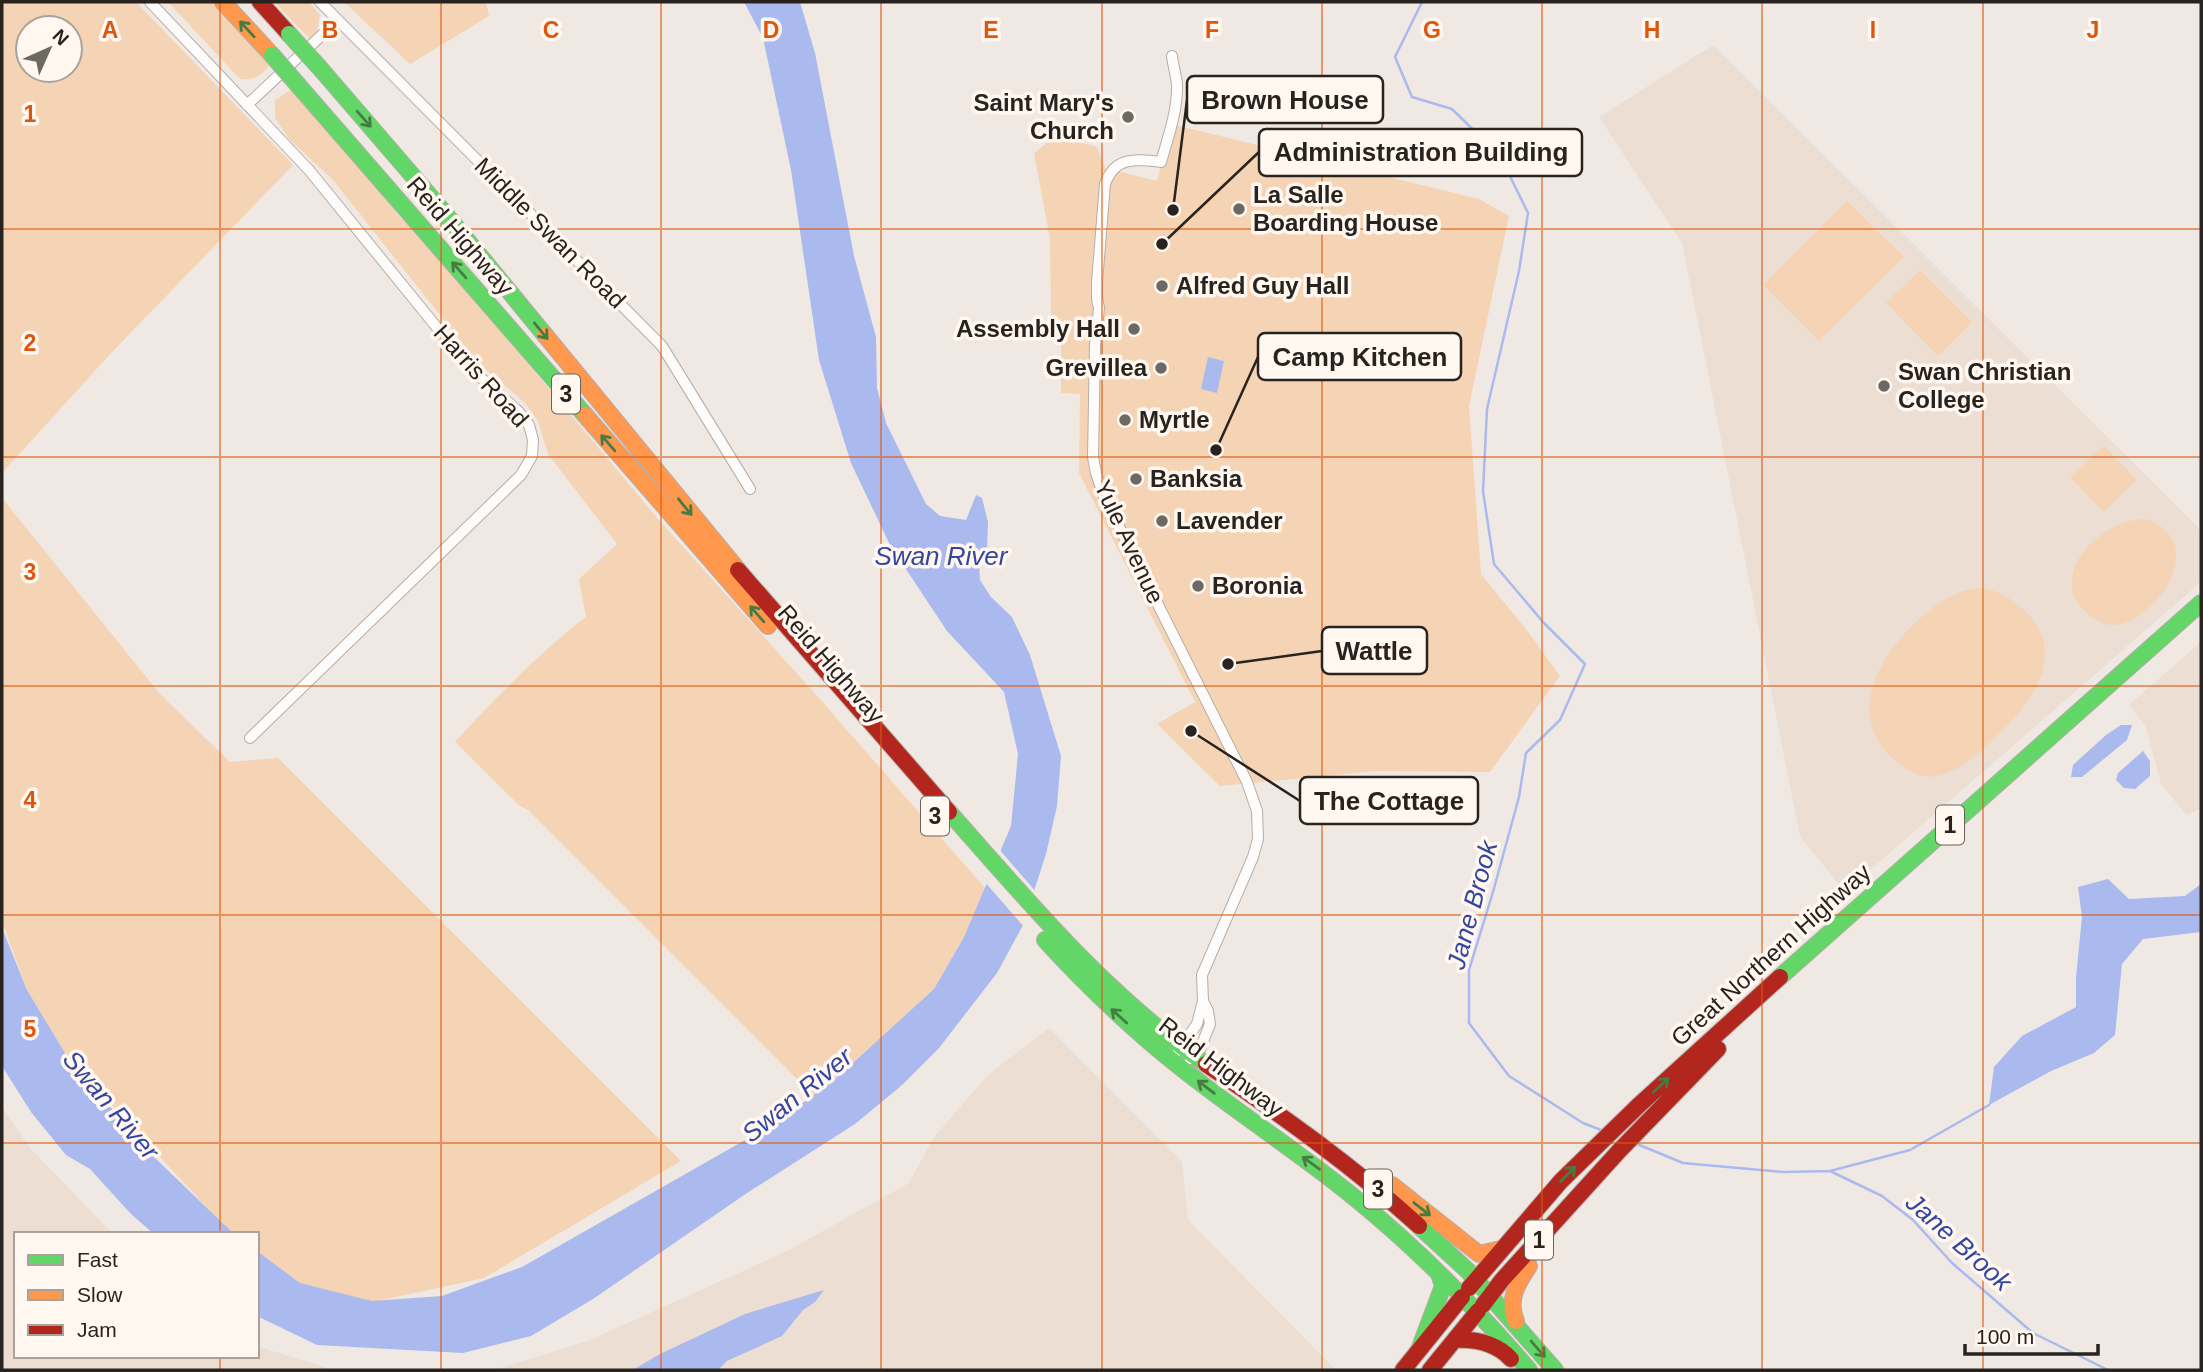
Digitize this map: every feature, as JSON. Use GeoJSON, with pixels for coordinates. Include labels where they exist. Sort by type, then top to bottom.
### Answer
{"type":"FeatureCollection","features":[{"type":"Feature","properties":{"kind":"main road","name":"Reid Highway"},"geometry":{"type":"LineString","coordinates":[[223,2],[1038,923],[1095,972],[1182,1058],[1395,1232],[1462,1297]]}},
{"type":"Feature","properties":{"kind":"main road","name":"Reid Highway"},"geometry":{"type":"LineString","coordinates":[[260,2],[443,211],[837,696]]}},
{"type":"Feature","properties":{"kind":"main road","name":"Great Northern Highway"},"geometry":{"type":"LineString","coordinates":[[1403,1370],[1501,1249],[1561,1181],[1609,1133],[1708,1041],[2201,603]]}},
{"type":"Feature","properties":{"kind":"main road","name":"Great Northern Highway"},"geometry":{"type":"LineString","coordinates":[[1430,1370],[1490,1294],[1716,1050],[2201,618]]}},
{"type":"Feature","properties":{"kind":"main road","name":"Reid Highway"},"geometry":{"type":"LineString","coordinates":[[1182,1058],[1285,1117],[1385,1195],[1476,1279]]}},
{"type":"Feature","properties":{"kind":"main road"},"geometry":{"type":"LineString","coordinates":[[1285,1117],[1336,1142],[1479,1254],[1501,1249]]}},
{"type":"Feature","properties":{"kind":"main road"},"geometry":{"type":"LineString","coordinates":[[1520,1328],[1512,1314],[1510,1303],[1516,1285],[1576,1200]]}},
{"type":"Feature","properties":{"kind":"main road"},"geometry":{"type":"LineString","coordinates":[[1419,1350],[1443,1286],[1439,1273]]}},
{"type":"Feature","properties":{"kind":"main road","name":"3"},"geometry":{"type":"LineString","coordinates":[[1476,1279],[1555,1370]]}},
{"type":"Feature","properties":{"kind":"main road","name":"3"},"geometry":{"type":"LineString","coordinates":[[1462,1297],[1478,1311],[1529,1370]]}},
{"type":"Feature","properties":{"kind":"main road"},"geometry":{"type":"LineString","coordinates":[[1455,1340],[1486,1343],[1508,1354],[1521,1370]]}},
{"type":"Feature","properties":{"kind":"street","name":"Harris Road"},"geometry":{"type":"LineString","coordinates":[[150,2],[309,170],[469,368],[519,412],[529,425],[533,440],[531,456],[521,475],[250,738]]}},
{"type":"Feature","properties":{"kind":"street","name":"Middle Swan Road"},"geometry":{"type":"LineString","coordinates":[[320,2],[662,346],[750,489]]}},
{"type":"Feature","properties":{"kind":"street"},"geometry":{"type":"LineString","coordinates":[[247,105],[338,20]]}},
{"type":"Feature","properties":{"kind":"street","name":"Yule Avenue"},"geometry":{"type":"LineString","coordinates":[[1172,56],[1177,83],[1176,99],[1161,162],[1124,162],[1114,168],[1105,184],[1096,294],[1099,308],[1095,345],[1093,457],[1104,497],[1247,782],[1258,811],[1259,828],[1255,851],[1203,972],[1203,1001],[1197,1024],[1182,1058]]}},
{"type":"Feature","properties":{"kind":"street","name":"Yule Avenue"},"geometry":{"type":"LineString","coordinates":[[1182,1058],[1203,1044],[1210,1024],[1203,1001]]}},
{"type":"Feature","properties":{"kind":"shaded area"},"geometry":{"type":"Polygon","coordinates":[[[2,2],[136,2],[293,165],[113,351],[2,473],[2,2]]]}},
{"type":"Feature","properties":{"kind":"shaded area"},"geometry":{"type":"Polygon","coordinates":[[[168,2],[216,2],[271,64],[258,76],[240,79],[168,2]]]}},
{"type":"Feature","properties":{"kind":"shaded area"},"geometry":{"type":"Polygon","coordinates":[[[274,2],[309,2],[320,15],[317,32],[310,39],[274,2]]]}},
{"type":"Feature","properties":{"kind":"shaded area"},"geometry":{"type":"Polygon","coordinates":[[[344,2],[486,2],[489,16],[410,64],[344,2]]]}},
{"type":"Feature","properties":{"kind":"shaded area","name":"Swan Christian College"},"geometry":{"type":"Polygon","coordinates":[[[1713,45],[2201,530],[2201,582],[1845,892],[1800,836],[1682,243],[1599,117],[1713,45]]]}},
{"type":"Feature","properties":{"kind":"shaded area"},"geometry":{"type":"Polygon","coordinates":[[[292,89],[354,157],[402,220],[406,218],[658,519],[985,888],[964,937],[934,989],[832,1082],[810,1098],[800,1082],[528,810],[520,806],[455,742],[518,676],[586,617],[579,579],[617,544],[548,454],[538,421],[525,403],[478,363],[333,180],[289,139],[275,118],[275,100],[292,89]]]}},
{"type":"Feature","properties":{"kind":"shaded area"},"geometry":{"type":"Polygon","coordinates":[[[1171,124],[1479,199],[1509,216],[1469,406],[1481,574],[1560,676],[1490,772],[1376,771],[1220,786],[1157,724],[1195,702],[1079,473],[1080,394],[1061,393],[1061,319],[1051,318],[1050,239],[1034,153],[1057,135],[1097,147],[1105,168],[1157,181],[1171,124]]]}},
{"type":"Feature","properties":{"kind":"shaded area"},"geometry":{"type":"Polygon","coordinates":[[[1847,201],[1904,257],[1819,341],[1763,285],[1847,201]]]}},
{"type":"Feature","properties":{"kind":"shaded area"},"geometry":{"type":"Polygon","coordinates":[[[1920,270],[1972,322],[1938,356],[1886,303],[1920,270]]]}},
{"type":"Feature","properties":{"kind":"shaded area"},"geometry":{"type":"Polygon","coordinates":[[[2104,446],[2137,480],[2104,512],[2070,477],[2104,446]]]}},
{"type":"Feature","properties":{"kind":"shaded area"},"geometry":{"type":"Polygon","coordinates":[[[2,498],[160,694],[230,762],[278,758],[681,1161],[484,1278],[373,1302],[300,1283],[259,1252],[259,1232],[231,1232],[226,1228],[68,1058],[27,990],[2,921],[2,498]]]}},
{"type":"Feature","properties":{"kind":"shaded area"},"geometry":{"type":"Polygon","coordinates":[[[2143,519],[2161,526],[2174,544],[2176,559],[2172,575],[2153,604],[2140,615],[2126,623],[2103,623],[2088,614],[2076,599],[2072,583],[2074,568],[2082,553],[2110,529],[2143,519]]]}},
{"type":"Feature","properties":{"kind":"shaded area"},"geometry":{"type":"Polygon","coordinates":[[[1980,588],[2010,599],[2026,612],[2039,628],[2045,645],[2045,662],[2040,679],[2020,711],[1975,756],[1945,774],[1933,777],[1918,774],[1907,769],[1886,752],[1874,732],[1869,712],[1879,670],[1907,631],[1930,610],[1950,597],[1980,588]]]}},
{"type":"Feature","properties":{"kind":"shaded area"},"geometry":{"type":"Polygon","coordinates":[[[2201,642],[2201,809],[2186,815],[2161,784],[2146,727],[2129,705],[2201,642]]]}},
{"type":"Feature","properties":{"kind":"shaded area"},"geometry":{"type":"Polygon","coordinates":[[[1049,1028],[1182,1162],[1188,1220],[1336,1370],[494,1370],[590,1340],[785,1252],[909,1183],[934,1137],[988,1075],[1049,1028]]]}},
{"type":"Feature","properties":{"kind":"shaded area"},"geometry":{"type":"Polygon","coordinates":[[[2,1107],[30,1148],[111,1232],[14,1232],[14,1358],[259,1358],[259,1347],[334,1370],[2,1370],[2,1107]]]}},
{"type":"Feature","properties":{"kind":"water"},"geometry":{"type":"Polygon","coordinates":[[[744,2],[800,2],[815,53],[854,256],[876,337],[877,388],[886,423],[926,504],[940,516],[966,520],[976,495],[982,498],[988,522],[987,549],[979,562],[980,580],[991,597],[1012,617],[1030,655],[1061,756],[1057,806],[1046,854],[1023,925],[997,973],[939,1048],[901,1086],[855,1124],[747,1193],[593,1299],[531,1336],[463,1353],[317,1345],[259,1317],[259,1252],[300,1283],[372,1301],[442,1296],[522,1267],[775,1123],[832,1082],[934,989],[964,937],[1011,826],[1018,754],[1004,692],[947,631],[890,545],[851,463],[819,360],[791,170],[763,38],[744,2]]]}},
{"type":"Feature","properties":{"kind":"water"},"geometry":{"type":"Polygon","coordinates":[[[1208,357],[1224,361],[1217,393],[1201,389],[1208,357]]]}},
{"type":"Feature","properties":{"kind":"water"},"geometry":{"type":"Polygon","coordinates":[[[2121,725],[2132,725],[2127,740],[2082,777],[2071,777],[2073,765],[2121,725]]]}},
{"type":"Feature","properties":{"kind":"water"},"geometry":{"type":"Polygon","coordinates":[[[2143,751],[2150,761],[2150,776],[2135,789],[2124,788],[2116,780],[2118,773],[2143,751]]]}},
{"type":"Feature","properties":{"kind":"water"},"geometry":{"type":"Polygon","coordinates":[[[2108,879],[2129,899],[2185,896],[2201,884],[2201,932],[2143,939],[2122,964],[2115,1035],[2094,1053],[2051,1071],[1989,1105],[1994,1067],[2022,1036],[2076,1007],[2082,917],[2078,887],[2108,879]]]}},
{"type":"Feature","properties":{"kind":"water","name":"Swan River"},"geometry":{"type":"Polygon","coordinates":[[[2,928],[27,990],[68,1058],[152,1155],[232,1232],[152,1232],[131,1214],[90,1169],[66,1155],[31,1112],[2,1066],[2,928]]]}},
{"type":"Feature","properties":{"kind":"water"},"geometry":{"type":"Polygon","coordinates":[[[824,1290],[782,1336],[727,1361],[718,1370],[633,1370],[658,1355],[745,1314],[824,1290]]]}},
{"type":"Feature","properties":{"kind":"pier"},"geometry":{"type":"Polygon","coordinates":[[[998,848],[1037,893],[1025,928],[984,881],[998,848]]]}},
{"type":"Feature","properties":{"kind":"waterway","name":"Jane Brook"},"geometry":{"type":"LineString","coordinates":[[1422,2],[1395,57],[1412,97],[1452,109],[1500,156],[1528,213],[1519,271],[1487,409],[1483,491],[1494,564],[1543,622],[1585,664],[1560,720],[1526,753],[1519,797],[1469,970],[1469,1023],[1509,1076],[1583,1123],[1601,1130]]}},
{"type":"Feature","properties":{"kind":"waterway"},"geometry":{"type":"LineString","coordinates":[[1830,1171],[1910,1150],[1989,1105]]}},
{"type":"Feature","properties":{"kind":"waterway","name":"Jane Brook"},"geometry":{"type":"LineString","coordinates":[[1637,1144],[1683,1163],[1784,1172],[1830,1171],[1882,1196],[1913,1220],[1952,1263],[2033,1333],[2108,1370]]}},
{"type":"Feature","properties":{"kind":"traffic: fast"},"geometry":{"type":"LineString","coordinates":[[289,34],[319,67]]}},
{"type":"Feature","properties":{"kind":"traffic: fast"},"geometry":{"type":"LineString","coordinates":[[272,55],[298,85]]}},
{"type":"Feature","properties":{"kind":"traffic: fast"},"geometry":{"type":"LineString","coordinates":[[319,67],[545,335]]}},
{"type":"Feature","properties":{"kind":"traffic: fast"},"geometry":{"type":"LineString","coordinates":[[298,85],[585,415]]}},
{"type":"Feature","properties":{"kind":"traffic: fast"},"geometry":{"type":"LineString","coordinates":[[1780,977],[2201,603]]}},
{"type":"Feature","properties":{"kind":"traffic: fast"},"geometry":{"type":"LineString","coordinates":[[949,812],[1039,913],[1102,978],[1169,1037],[1206,1064]]}},
{"type":"Feature","properties":{"kind":"traffic: fast"},"geometry":{"type":"LineString","coordinates":[[1045,940],[1112,1008],[1166,1056],[1334,1181],[1402,1238],[1468,1302],[1529,1370]]}},
{"type":"Feature","properties":{"kind":"traffic: fast"},"geometry":{"type":"LineString","coordinates":[[1419,1226],[1468,1271],[1555,1370]]}},
{"type":"Feature","properties":{"kind":"traffic: fast"},"geometry":{"type":"LineString","coordinates":[[1419,1350],[1443,1286],[1439,1274]]}},
{"type":"Feature","properties":{"kind":"traffic: slow"},"geometry":{"type":"LineString","coordinates":[[223,2],[272,55]]}},
{"type":"Feature","properties":{"kind":"traffic: slow"},"geometry":{"type":"LineString","coordinates":[[545,335],[738,570]]}},
{"type":"Feature","properties":{"kind":"traffic: slow"},"geometry":{"type":"LineString","coordinates":[[585,415],[768,626]]}},
{"type":"Feature","properties":{"kind":"traffic: slow"},"geometry":{"type":"LineString","coordinates":[[1392,1185],[1479,1254],[1501,1249]]}},
{"type":"Feature","properties":{"kind":"traffic: slow"},"geometry":{"type":"LineString","coordinates":[[1516,1321],[1513,1299],[1529,1266]]}},
{"type":"Feature","properties":{"kind":"traffic: jam"},"geometry":{"type":"LineString","coordinates":[[260,2],[289,34]]}},
{"type":"Feature","properties":{"kind":"traffic: jam"},"geometry":{"type":"LineString","coordinates":[[738,570],[949,812]]}},
{"type":"Feature","properties":{"kind":"traffic: jam"},"geometry":{"type":"LineString","coordinates":[[1469,1288],[1561,1181],[1638,1106],[1780,977]]}},
{"type":"Feature","properties":{"kind":"traffic: jam"},"geometry":{"type":"LineString","coordinates":[[1483,1305],[1502,1280],[1619,1151],[1718,1049]]}},
{"type":"Feature","properties":{"kind":"traffic: jam"},"geometry":{"type":"LineString","coordinates":[[1206,1064],[1316,1141],[1419,1226]]}},
{"type":"Feature","properties":{"kind":"traffic: jam"},"geometry":{"type":"LineString","coordinates":[[1403,1370],[1462,1297]]}},
{"type":"Feature","properties":{"kind":"traffic: jam"},"geometry":{"type":"LineString","coordinates":[[1430,1370],[1478,1311]]}},
{"type":"Feature","properties":{"kind":"traffic: jam"},"geometry":{"type":"LineString","coordinates":[[1455,1340],[1485,1343],[1499,1349],[1511,1359]]}},
{"type":"Feature","properties":{"kind":"place","name":"Saint Mary's Church"},"geometry":{"type":"Point","coordinates":[1128,117]}},
{"type":"Feature","properties":{"kind":"place","name":"La Salle Boarding House"},"geometry":{"type":"Point","coordinates":[1239,209]}},
{"type":"Feature","properties":{"kind":"place","name":"Brown House"},"geometry":{"type":"Point","coordinates":[1173,210]}},
{"type":"Feature","properties":{"kind":"place","name":"Administration Building"},"geometry":{"type":"Point","coordinates":[1162,244]}},
{"type":"Feature","properties":{"kind":"place","name":"Alfred Guy Hall"},"geometry":{"type":"Point","coordinates":[1162,286]}},
{"type":"Feature","properties":{"kind":"place","name":"Assembly Hall"},"geometry":{"type":"Point","coordinates":[1134,329]}},
{"type":"Feature","properties":{"kind":"place","name":"Grevillea"},"geometry":{"type":"Point","coordinates":[1161,368]}},
{"type":"Feature","properties":{"kind":"place","name":"Swan Christian College"},"geometry":{"type":"Point","coordinates":[1884,386]}},
{"type":"Feature","properties":{"kind":"place","name":"Myrtle"},"geometry":{"type":"Point","coordinates":[1125,420]}},
{"type":"Feature","properties":{"kind":"place","name":"Camp Kitchen"},"geometry":{"type":"Point","coordinates":[1216,450]}},
{"type":"Feature","properties":{"kind":"place","name":"Banksia"},"geometry":{"type":"Point","coordinates":[1136,479]}},
{"type":"Feature","properties":{"kind":"place","name":"Lavender"},"geometry":{"type":"Point","coordinates":[1162,521]}},
{"type":"Feature","properties":{"kind":"place","name":"Boronia"},"geometry":{"type":"Point","coordinates":[1198,586]}},
{"type":"Feature","properties":{"kind":"place","name":"Wattle"},"geometry":{"type":"Point","coordinates":[1228,664]}},
{"type":"Feature","properties":{"kind":"place","name":"The Cottage"},"geometry":{"type":"Point","coordinates":[1191,731]}}]}
